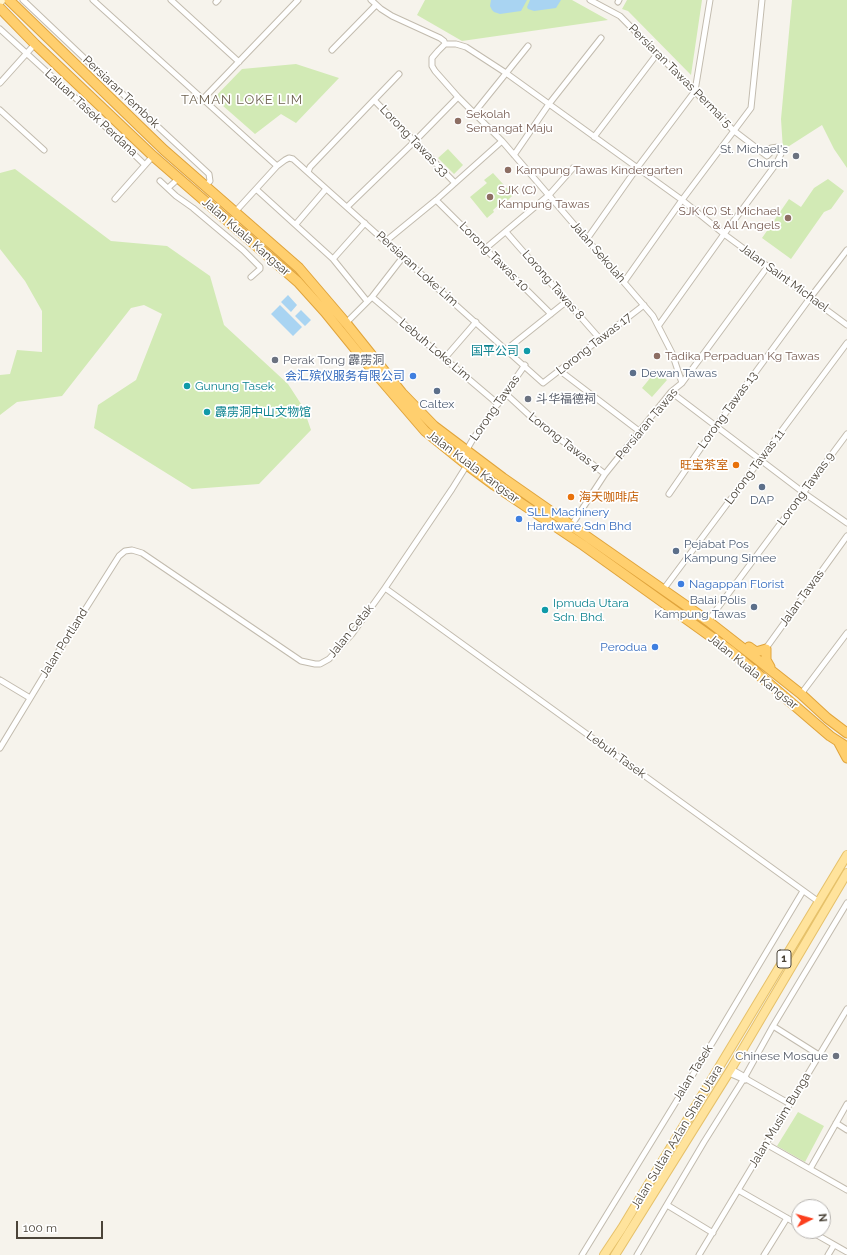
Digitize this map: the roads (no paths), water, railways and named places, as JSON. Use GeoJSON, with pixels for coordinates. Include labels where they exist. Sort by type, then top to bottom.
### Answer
{"type":"FeatureCollection","features":[{"type":"Feature","properties":{"kind":"highway","name":"Jalan Kuala Kangsar"},"geometry":{"type":"LineString","coordinates":[[9,0],[164,150],[298,268],[346,323],[402,393],[434,426],[466,451],[571,526],[708,621],[801,694],[827,718],[847,732]]}},
{"type":"Feature","properties":{"kind":"highway","name":"Jalan Kuala Kangsar"},"geometry":{"type":"LineString","coordinates":[[0,8],[35,44],[153,156],[298,282],[326,312],[364,360],[425,431],[467,466],[583,545],[731,652],[843,745]]}},
{"type":"Feature","properties":{"kind":"highway"},"geometry":{"type":"LineString","coordinates":[[720,630],[735,636],[756,652],[766,648],[766,660],[772,671]]}},
{"type":"Feature","properties":{"kind":"highway"},"geometry":{"type":"LineString","coordinates":[[711,638],[729,645],[748,660],[758,660],[757,665],[760,669],[791,697],[803,712]]}},
{"type":"Feature","properties":{"kind":"highway"},"geometry":{"type":"LineString","coordinates":[[843,745],[847,758]]}},
{"type":"Feature","properties":{"kind":"main road","name":"Jalan Sultan Azlan Shah Utara"},"geometry":{"type":"LineString","coordinates":[[604,1255],[622,1228],[847,855]]}},
{"type":"Feature","properties":{"kind":"main road","name":"Jalan Sultan Azlan Shah Utara"},"geometry":{"type":"LineString","coordinates":[[615,1255],[729,1071],[847,873]]}},
{"type":"Feature","properties":{"kind":"main road"},"geometry":{"type":"LineString","coordinates":[[704,1090],[709,1089],[722,1071],[729,1071],[726,1060],[729,1050]]}},
{"type":"Feature","properties":{"kind":"street","name":"Persiaran Tembok"},"geometry":{"type":"LineString","coordinates":[[23,0],[210,174],[210,181],[205,186]]}},
{"type":"Feature","properties":{"kind":"street"},"geometry":{"type":"LineString","coordinates":[[93,0],[277,166],[235,212]]}},
{"type":"Feature","properties":{"kind":"street"},"geometry":{"type":"LineString","coordinates":[[171,0],[239,62]]}},
{"type":"Feature","properties":{"kind":"street"},"geometry":{"type":"LineString","coordinates":[[203,99],[298,0]]}},
{"type":"Feature","properties":{"kind":"street","name":"Jalan Saint Michael"},"geometry":{"type":"LineString","coordinates":[[371,0],[397,19],[443,42],[466,47],[506,73],[682,200],[724,234],[847,325]]}},
{"type":"Feature","properties":{"kind":"street","name":"Persiaran Tawas Permai 5"},"geometry":{"type":"LineString","coordinates":[[590,0],[620,16],[733,130],[767,156],[770,153],[771,148],[779,147],[781,149],[781,154],[776,164],[724,234]]}},
{"type":"Feature","properties":{"kind":"street"},"geometry":{"type":"LineString","coordinates":[[587,239],[637,168],[695,92],[710,0]]}},
{"type":"Feature","properties":{"kind":"street"},"geometry":{"type":"LineString","coordinates":[[624,282],[733,130],[751,108],[762,0]]}},
{"type":"Feature","properties":{"kind":"street"},"geometry":{"type":"LineString","coordinates":[[332,50],[376,5]]}},
{"type":"Feature","properties":{"kind":"street","name":"Laluan Tasek Perdana"},"geometry":{"type":"LineString","coordinates":[[0,29],[145,165],[153,156]]}},
{"type":"Feature","properties":{"kind":"street"},"geometry":{"type":"LineString","coordinates":[[514,155],[549,104],[601,38]]}},
{"type":"Feature","properties":{"kind":"street","name":"Jalan Sekolah"},"geometry":{"type":"LineString","coordinates":[[443,42],[434,56],[432,66],[435,71],[458,97],[502,141],[644,305],[659,325],[672,353],[682,383]]}},
{"type":"Feature","properties":{"kind":"street"},"geometry":{"type":"LineString","coordinates":[[0,83],[35,44]]}},
{"type":"Feature","properties":{"kind":"street"},"geometry":{"type":"LineString","coordinates":[[474,113],[528,46]]}},
{"type":"Feature","properties":{"kind":"street"},"geometry":{"type":"LineString","coordinates":[[594,137],[657,54]]}},
{"type":"Feature","properties":{"kind":"street"},"geometry":{"type":"LineString","coordinates":[[374,100],[399,74]]}},
{"type":"Feature","properties":{"kind":"street"},"geometry":{"type":"LineString","coordinates":[[347,207],[458,97]]}},
{"type":"Feature","properties":{"kind":"street","name":"Lorong Tawas 33"},"geometry":{"type":"LineString","coordinates":[[308,172],[310,167],[374,100],[455,183]]}},
{"type":"Feature","properties":{"kind":"street"},"geometry":{"type":"LineString","coordinates":[[0,110],[44,150]]}},
{"type":"Feature","properties":{"kind":"street"},"geometry":{"type":"LineString","coordinates":[[386,241],[436,200],[502,141]]}},
{"type":"Feature","properties":{"kind":"street","name":"Persiaran Loke Lim"},"geometry":{"type":"LineString","coordinates":[[277,166],[289,158],[292,159],[544,382]]}},
{"type":"Feature","properties":{"kind":"street"},"geometry":{"type":"LineString","coordinates":[[115,199],[145,165]]}},
{"type":"Feature","properties":{"kind":"street"},"geometry":{"type":"LineString","coordinates":[[486,248],[549,195],[572,168]]}},
{"type":"Feature","properties":{"kind":"street"},"geometry":{"type":"LineString","coordinates":[[168,188],[179,178]]}},
{"type":"Feature","properties":{"kind":"street"},"geometry":{"type":"LineString","coordinates":[[160,181],[176,196],[193,208],[243,250],[260,267],[251,277]]}},
{"type":"Feature","properties":{"kind":"street"},"geometry":{"type":"LineString","coordinates":[[256,189],[333,259],[367,301]]}},
{"type":"Feature","properties":{"kind":"street"},"geometry":{"type":"LineString","coordinates":[[296,224],[326,189]]}},
{"type":"Feature","properties":{"kind":"street","name":"Lorong Tawas 10"},"geometry":{"type":"LineString","coordinates":[[436,200],[551,314]]}},
{"type":"Feature","properties":{"kind":"street"},"geometry":{"type":"LineString","coordinates":[[333,259],[365,223]]}},
{"type":"Feature","properties":{"kind":"street","name":"Lorong Tawas 8"},"geometry":{"type":"LineString","coordinates":[[506,232],[600,339]]}},
{"type":"Feature","properties":{"kind":"street"},"geometry":{"type":"LineString","coordinates":[[659,325],[724,234]]}},
{"type":"Feature","properties":{"kind":"street"},"geometry":{"type":"LineString","coordinates":[[243,250],[251,241]]}},
{"type":"Feature","properties":{"kind":"street","name":"Lorong Tawas 13"},"geometry":{"type":"LineString","coordinates":[[669,494],[716,426],[847,250]]}},
{"type":"Feature","properties":{"kind":"street"},"geometry":{"type":"LineString","coordinates":[[346,323],[372,297],[403,257]]}},
{"type":"Feature","properties":{"kind":"street","name":"Persiaran Tawas"},"geometry":{"type":"LineString","coordinates":[[571,526],[606,474],[671,392],[682,383],[768,266]]}},
{"type":"Feature","properties":{"kind":"street","name":"Lebuh Loke Lim"},"geometry":{"type":"LineString","coordinates":[[372,297],[498,404]]}},
{"type":"Feature","properties":{"kind":"street"},"geometry":{"type":"LineString","coordinates":[[507,350],[567,302]]}},
{"type":"Feature","properties":{"kind":"street","name":"Lorong Tawas 17"},"geometry":{"type":"LineString","coordinates":[[544,382],[644,305]]}},
{"type":"Feature","properties":{"kind":"street"},"geometry":{"type":"LineString","coordinates":[[444,358],[476,322]]}},
{"type":"Feature","properties":{"kind":"street","name":"Lorong Tawas 11"},"geometry":{"type":"LineString","coordinates":[[664,590],[847,343]]}},
{"type":"Feature","properties":{"kind":"street","name":"Lorong Tawas"},"geometry":{"type":"LineString","coordinates":[[466,451],[525,365]]}},
{"type":"Feature","properties":{"kind":"street"},"geometry":{"type":"LineString","coordinates":[[559,370],[640,431]]}},
{"type":"Feature","properties":{"kind":"street"},"geometry":{"type":"LineString","coordinates":[[671,392],[804,493],[847,523]]}},
{"type":"Feature","properties":{"kind":"street","name":"Lorong Tawas 4"},"geometry":{"type":"LineString","coordinates":[[505,393],[530,416],[606,474]]}},
{"type":"Feature","properties":{"kind":"street","name":"Lorong Tawas 9"},"geometry":{"type":"LineString","coordinates":[[708,621],[847,434]]}},
{"type":"Feature","properties":{"kind":"street"},"geometry":{"type":"LineString","coordinates":[[466,451],[467,466]]}},
{"type":"Feature","properties":{"kind":"street","name":"Jalan Cetak"},"geometry":{"type":"LineString","coordinates":[[136,551],[142,553],[301,661],[309,664],[320,664],[334,656],[385,588],[467,466]]}},
{"type":"Feature","properties":{"kind":"street","name":"Jalan Tawas"},"geometry":{"type":"LineString","coordinates":[[758,660],[847,536]]}},
{"type":"Feature","properties":{"kind":"street","name":"Jalan Portland"},"geometry":{"type":"LineString","coordinates":[[0,748],[119,556],[125,551],[136,551]]}},
{"type":"Feature","properties":{"kind":"street","name":"Lebuh Tasek"},"geometry":{"type":"LineString","coordinates":[[385,588],[819,902]]}},
{"type":"Feature","properties":{"kind":"street"},"geometry":{"type":"LineString","coordinates":[[801,694],[847,633]]}},
{"type":"Feature","properties":{"kind":"street"},"geometry":{"type":"LineString","coordinates":[[0,680],[30,698]]}},
{"type":"Feature","properties":{"kind":"street","name":"Jalan Tasek"},"geometry":{"type":"LineString","coordinates":[[582,1255],[714,1040],[803,891]]}},
{"type":"Feature","properties":{"kind":"street"},"geometry":{"type":"LineString","coordinates":[[637,1255],[704,1142],[745,1079],[773,1026],[847,903]]}},
{"type":"Feature","properties":{"kind":"street","name":"Jalan Musim Bunga"},"geometry":{"type":"LineString","coordinates":[[699,1255],[847,1009]]}},
{"type":"Feature","properties":{"kind":"street"},"geometry":{"type":"LineString","coordinates":[[773,1026],[820,1055]]}},
{"type":"Feature","properties":{"kind":"street"},"geometry":{"type":"LineString","coordinates":[[729,1071],[790,1104]]}},
{"type":"Feature","properties":{"kind":"street"},"geometry":{"type":"LineString","coordinates":[[810,1169],[847,1104]]}},
{"type":"Feature","properties":{"kind":"street"},"geometry":{"type":"LineString","coordinates":[[836,1123],[847,1130]]}},
{"type":"Feature","properties":{"kind":"street"},"geometry":{"type":"LineString","coordinates":[[766,1144],[847,1190]]}},
{"type":"Feature","properties":{"kind":"street"},"geometry":{"type":"LineString","coordinates":[[738,1190],[791,1220]]}},
{"type":"Feature","properties":{"kind":"street"},"geometry":{"type":"LineString","coordinates":[[667,1205],[713,1233]]}},
{"type":"Feature","properties":{"kind":"street"},"geometry":{"type":"LineString","coordinates":[[764,1255],[787,1218]]}},
{"type":"Feature","properties":{"kind":"street"},"geometry":{"type":"LineString","coordinates":[[824,1239],[847,1252]]}},
{"type":"Feature","properties":{"kind":"street"},"geometry":{"type":"LineString","coordinates":[[828,1255],[834,1245]]}},
{"type":"Feature","properties":{"kind":"water"},"geometry":{"type":"Polygon","coordinates":[[[491,0],[527,0],[521,11],[500,14],[492,10],[490,6],[491,0]]]}},
{"type":"Feature","properties":{"kind":"water"},"geometry":{"type":"Polygon","coordinates":[[[530,0],[561,0],[556,8],[534,11],[528,9],[527,7],[530,0]]]}},
{"type":"Feature","properties":{"kind":"water"},"geometry":{"type":"Polygon","coordinates":[[[288,295],[297,305],[291,312],[281,302],[288,295]]]}},
{"type":"Feature","properties":{"kind":"water"},"geometry":{"type":"Polygon","coordinates":[[[280,305],[302,327],[293,336],[271,314],[280,305]]]}},
{"type":"Feature","properties":{"kind":"water"},"geometry":{"type":"Polygon","coordinates":[[[301,310],[311,320],[305,326],[295,316],[301,310]]]}},
{"type":"Feature","properties":{"kind":"place","name":"Sekolah Semangat Maju"},"geometry":{"type":"Point","coordinates":[458,121]}},
{"type":"Feature","properties":{"kind":"place","name":"St. Michael's Church"},"geometry":{"type":"Point","coordinates":[796,156]}},
{"type":"Feature","properties":{"kind":"place","name":"Kampung Tawas Kindergarten"},"geometry":{"type":"Point","coordinates":[508,170]}},
{"type":"Feature","properties":{"kind":"place","name":"SJK (C) Kampung Tawas"},"geometry":{"type":"Point","coordinates":[490,197]}},
{"type":"Feature","properties":{"kind":"place","name":"SJK (C) St. Michael & All Angels"},"geometry":{"type":"Point","coordinates":[788,218]}},
{"type":"Feature","properties":{"kind":"place","name":"国平公司"},"geometry":{"type":"Point","coordinates":[527,351]}},
{"type":"Feature","properties":{"kind":"place","name":"Tadika Perpaduan Kg Tawas"},"geometry":{"type":"Point","coordinates":[657,356]}},
{"type":"Feature","properties":{"kind":"place","name":"Perak Tong 霹雳洞"},"geometry":{"type":"Point","coordinates":[275,360]}},
{"type":"Feature","properties":{"kind":"place","name":"Dewan Tawas"},"geometry":{"type":"Point","coordinates":[633,373]}},
{"type":"Feature","properties":{"kind":"place","name":"会汇殡仪服务有限公司"},"geometry":{"type":"Point","coordinates":[413,376]}},
{"type":"Feature","properties":{"kind":"place","name":"Gunung Tasek"},"geometry":{"type":"Point","coordinates":[187,386]}},
{"type":"Feature","properties":{"kind":"place","name":"Caltex"},"geometry":{"type":"Point","coordinates":[437,391]}},
{"type":"Feature","properties":{"kind":"place","name":"斗华福德祠"},"geometry":{"type":"Point","coordinates":[528,399]}},
{"type":"Feature","properties":{"kind":"place","name":"霹雳洞中山文物馆"},"geometry":{"type":"Point","coordinates":[207,412]}},
{"type":"Feature","properties":{"kind":"place","name":"旺宝茶室"},"geometry":{"type":"Point","coordinates":[736,465]}},
{"type":"Feature","properties":{"kind":"place","name":"DAP"},"geometry":{"type":"Point","coordinates":[762,487]}},
{"type":"Feature","properties":{"kind":"place","name":"海天咖啡店"},"geometry":{"type":"Point","coordinates":[571,497]}},
{"type":"Feature","properties":{"kind":"place","name":"SLL Machinery Hardware Sdn Bhd"},"geometry":{"type":"Point","coordinates":[519,519]}},
{"type":"Feature","properties":{"kind":"place","name":"Pejabat Pos Kampung Simee"},"geometry":{"type":"Point","coordinates":[676,551]}},
{"type":"Feature","properties":{"kind":"place","name":"Nagappan Florist"},"geometry":{"type":"Point","coordinates":[681,584]}},
{"type":"Feature","properties":{"kind":"place","name":"Balai Polis Kampung Tawas"},"geometry":{"type":"Point","coordinates":[754,607]}},
{"type":"Feature","properties":{"kind":"place","name":"Ipmuda Utara Sdn. Bhd."},"geometry":{"type":"Point","coordinates":[545,610]}},
{"type":"Feature","properties":{"kind":"place","name":"Perodua"},"geometry":{"type":"Point","coordinates":[655,647]}},
{"type":"Feature","properties":{"kind":"place","name":"Chinese Mosque"},"geometry":{"type":"Point","coordinates":[836,1056]}},
{"type":"Feature","properties":{"kind":"district","name":"TAMAN LOKE LIM"},"geometry":{"type":"Point","coordinates":[242,100]}}]}
